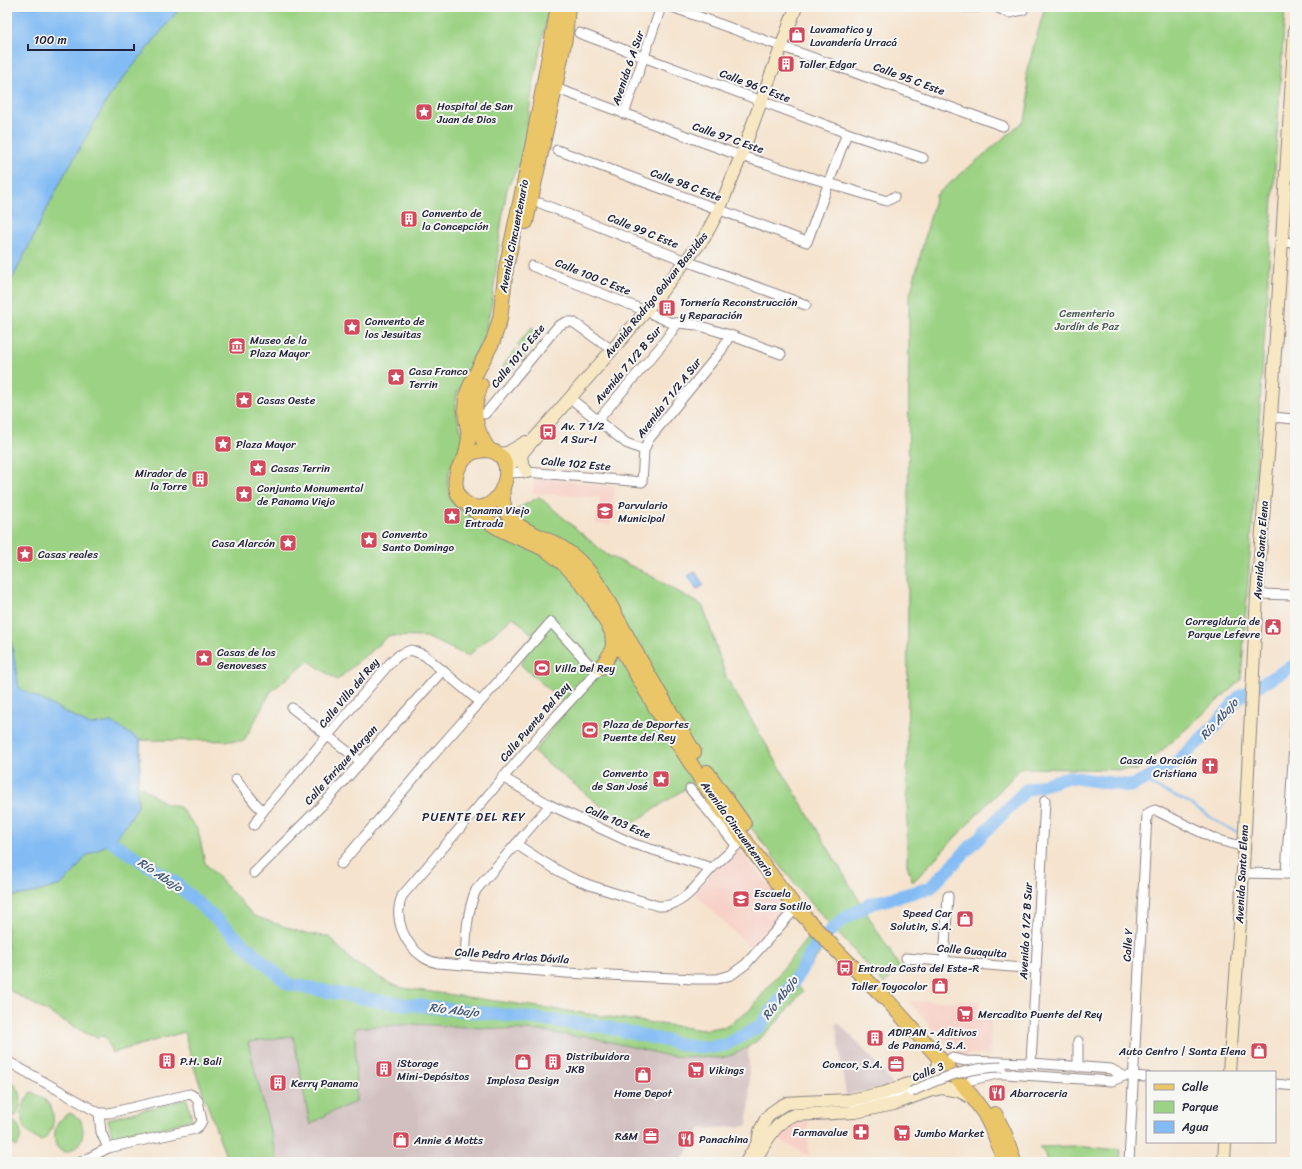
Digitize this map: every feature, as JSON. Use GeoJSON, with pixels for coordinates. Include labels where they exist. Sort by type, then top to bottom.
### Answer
{"type":"FeatureCollection","features":[{"type":"Feature","properties":{"kind":"main road","name":"Avenida Cincuentenario"},"geometry":{"type":"LineString","coordinates":[[465,459],[469,438],[465,411],[466,396],[492,341],[500,319],[506,268],[533,142],[558,7]]}},
{"type":"Feature","properties":{"kind":"main road","name":"Avenida Cincuentenario"},"geometry":{"type":"LineString","coordinates":[[494,452],[478,431],[475,399],[501,345],[509,322],[519,249],[555,88],[565,38],[568,7]]}},
{"type":"Feature","properties":{"kind":"main road"},"geometry":{"type":"LineString","coordinates":[[474,452],[494,452],[503,460],[506,471],[503,488],[497,498],[486,506],[477,508],[468,505],[460,497],[456,488],[457,472],[465,459],[474,452]]}},
{"type":"Feature","properties":{"kind":"main road","name":"Avenida Cincuentenario"},"geometry":{"type":"LineString","coordinates":[[503,488],[502,502],[504,508],[513,521],[520,527],[557,545],[581,562],[597,582],[711,778],[816,923],[831,939],[894,996],[945,1057],[984,1113],[994,1133],[1005,1162]]}},
{"type":"Feature","properties":{"kind":"main road","name":"Avenida Cincuentenario"},"geometry":{"type":"LineString","coordinates":[[468,505],[500,529],[543,548],[563,563],[582,583],[593,599],[664,722],[740,842],[796,908],[816,923]]}},
{"type":"Feature","properties":{"kind":"main road"},"geometry":{"type":"LineString","coordinates":[[581,562],[621,634],[622,649]]}},
{"type":"Feature","properties":{"kind":"main road"},"geometry":{"type":"LineString","coordinates":[[602,667],[612,650],[614,643],[612,633]]}},
{"type":"Feature","properties":{"kind":"main road"},"geometry":{"type":"LineString","coordinates":[[602,667],[617,661],[633,668]]}},
{"type":"Feature","properties":{"kind":"main road","name":"Avenida Cincuentenario"},"geometry":{"type":"LineString","coordinates":[[945,1057],[971,1080],[996,1117],[1005,1134],[1014,1162]]}},
{"type":"Feature","properties":{"kind":"street","name":"Avenida 6 A Sur"},"geometry":{"type":"LineString","coordinates":[[624,114],[661,7]]}},
{"type":"Feature","properties":{"kind":"street","name":"Calle 95 C Este"},"geometry":{"type":"LineString","coordinates":[[672,7],[1003,126]]}},
{"type":"Feature","properties":{"kind":"street","name":"Avenida Rodrigo Galvan Bastidas"},"geometry":{"type":"LineString","coordinates":[[506,471],[646,311],[704,238],[719,210],[741,156],[796,7]]}},
{"type":"Feature","properties":{"kind":"street"},"geometry":{"type":"LineString","coordinates":[[964,7],[978,7]]}},
{"type":"Feature","properties":{"kind":"street"},"geometry":{"type":"LineString","coordinates":[[996,7],[1009,13],[1023,10]]}},
{"type":"Feature","properties":{"kind":"street","name":"Avenida Santa Elena"},"geometry":{"type":"LineString","coordinates":[[1229,1071],[1252,721],[1257,594],[1271,417],[1281,242],[1294,67],[1295,29]]}},
{"type":"Feature","properties":{"kind":"street","name":"Calle 96 C Este"},"geometry":{"type":"LineString","coordinates":[[579,33],[847,133],[923,158]]}},
{"type":"Feature","properties":{"kind":"street","name":"Calle 97 C Este"},"geometry":{"type":"LineString","coordinates":[[555,88],[741,156],[887,201],[894,197]]}},
{"type":"Feature","properties":{"kind":"street"},"geometry":{"type":"LineString","coordinates":[[828,183],[847,133]]}},
{"type":"Feature","properties":{"kind":"street","name":"Calle 98 C Este"},"geometry":{"type":"LineString","coordinates":[[557,150],[807,242],[828,183]]}},
{"type":"Feature","properties":{"kind":"street","name":"Calle 99 C Este"},"geometry":{"type":"LineString","coordinates":[[540,203],[686,261],[806,305]]}},
{"type":"Feature","properties":{"kind":"street"},"geometry":{"type":"LineString","coordinates":[[1281,242],[1295,243]]}},
{"type":"Feature","properties":{"kind":"street","name":"Calle 100 C Este"},"geometry":{"type":"LineString","coordinates":[[532,266],[646,311],[669,322],[697,325],[730,335],[781,354]]}},
{"type":"Feature","properties":{"kind":"street","name":"Calle 101 C Este"},"geometry":{"type":"LineString","coordinates":[[485,414],[558,326],[566,322],[573,322],[612,350]]}},
{"type":"Feature","properties":{"kind":"street","name":"Avenida 7 1/2 B Sur"},"geometry":{"type":"LineString","coordinates":[[597,421],[661,346],[677,324]]}},
{"type":"Feature","properties":{"kind":"street","name":"Avenida 7 1/2 A Sur"},"geometry":{"type":"LineString","coordinates":[[642,482],[644,450],[649,439],[721,351],[730,335]]}},
{"type":"Feature","properties":{"kind":"street"},"geometry":{"type":"LineString","coordinates":[[570,398],[626,443],[644,450]]}},
{"type":"Feature","properties":{"kind":"street"},"geometry":{"type":"LineString","coordinates":[[1271,417],[1295,418]]}},
{"type":"Feature","properties":{"kind":"street","name":"Avenida Rodrigo Galvan Bastidas"},"geometry":{"type":"LineString","coordinates":[[494,452],[507,453],[540,432]]}},
{"type":"Feature","properties":{"kind":"street"},"geometry":{"type":"LineString","coordinates":[[522,453],[521,459],[527,472]]}},
{"type":"Feature","properties":{"kind":"street","name":"Calle 102 Este"},"geometry":{"type":"LineString","coordinates":[[506,471],[642,482]]}},
{"type":"Feature","properties":{"kind":"street"},"geometry":{"type":"LineString","coordinates":[[1257,594],[1295,595]]}},
{"type":"Feature","properties":{"kind":"street"},"geometry":{"type":"LineString","coordinates":[[341,864],[442,745],[551,622],[602,667]]}},
{"type":"Feature","properties":{"kind":"street","name":"Calle Puente Del Rey"},"geometry":{"type":"LineString","coordinates":[[502,777],[602,667],[622,649]]}},
{"type":"Feature","properties":{"kind":"street","name":"Calle Villa del Rey"},"geometry":{"type":"LineString","coordinates":[[254,825],[263,811],[390,663],[399,655],[411,650],[424,655],[480,702]]}},
{"type":"Feature","properties":{"kind":"street","name":"Calle Enrique Morgan"},"geometry":{"type":"LineString","coordinates":[[254,873],[329,798],[443,670]]}},
{"type":"Feature","properties":{"kind":"street"},"geometry":{"type":"LineString","coordinates":[[292,708],[361,762]]}},
{"type":"Feature","properties":{"kind":"street"},"geometry":{"type":"LineString","coordinates":[[1242,873],[1290,874],[1295,728]]}},
{"type":"Feature","properties":{"kind":"street","name":"Calle 103 Este"},"geometry":{"type":"LineString","coordinates":[[502,777],[550,805],[634,844],[712,868]]}},
{"type":"Feature","properties":{"kind":"street","name":"Calle Pedro Arias Dávila"},"geometry":{"type":"LineString","coordinates":[[502,777],[402,896],[398,909],[398,916],[402,930],[408,942],[424,958],[438,964],[465,964],[566,973],[717,979],[731,975],[746,964],[796,908]]}},
{"type":"Feature","properties":{"kind":"street"},"geometry":{"type":"LineString","coordinates":[[236,779],[263,811]]}},
{"type":"Feature","properties":{"kind":"street"},"geometry":{"type":"LineString","coordinates":[[516,844],[572,878],[658,906],[667,906],[681,901],[712,868],[740,842],[690,789]]}},
{"type":"Feature","properties":{"kind":"street","name":"Avenida 6 1/2 B Sur"},"geometry":{"type":"LineString","coordinates":[[1031,1063],[1045,800]]}},
{"type":"Feature","properties":{"kind":"street"},"geometry":{"type":"LineString","coordinates":[[465,964],[471,901],[476,890],[550,805]]}},
{"type":"Feature","properties":{"kind":"street","name":"Calle Y"},"geometry":{"type":"LineString","coordinates":[[1129,1162],[1129,1076],[1147,815],[1156,810],[1215,839],[1244,848]]}},
{"type":"Feature","properties":{"kind":"street"},"geometry":{"type":"LineString","coordinates":[[944,961],[948,896]]}},
{"type":"Feature","properties":{"kind":"street","name":"Calle Guaquita"},"geometry":{"type":"LineString","coordinates":[[906,958],[1035,969]]}},
{"type":"Feature","properties":{"kind":"street"},"geometry":{"type":"LineString","coordinates":[[1078,1041],[1078,1067]]}},
{"type":"Feature","properties":{"kind":"street"},"geometry":{"type":"LineString","coordinates":[[932,1076],[945,1057]]}},
{"type":"Feature","properties":{"kind":"street","name":"Calle 3"},"geometry":{"type":"LineString","coordinates":[[945,1057],[966,1061],[1031,1063],[1112,1069],[1129,1076]]}},
{"type":"Feature","properties":{"kind":"street"},"geometry":{"type":"LineString","coordinates":[[7,1061],[99,1113],[109,1113],[190,1094],[198,1101],[202,1121],[200,1126],[195,1129],[108,1148],[81,1162]]}},
{"type":"Feature","properties":{"kind":"street","name":"Calle 3"},"geometry":{"type":"LineString","coordinates":[[758,1142],[776,1117],[793,1107],[853,1105],[872,1102],[911,1092],[953,1074],[981,1068],[1002,1067],[1146,1077]]}},
{"type":"Feature","properties":{"kind":"street","name":"Calle 3"},"geometry":{"type":"LineString","coordinates":[[971,1080],[997,1074],[1112,1081],[1129,1076]]}},
{"type":"Feature","properties":{"kind":"street"},"geometry":{"type":"LineString","coordinates":[[746,1162],[758,1142],[760,1131],[766,1119],[771,1113],[787,1103],[836,1098],[850,1100],[884,1093],[932,1076],[939,1075],[944,1081],[942,1088]]}},
{"type":"Feature","properties":{"kind":"street"},"geometry":{"type":"LineString","coordinates":[[1276,1084],[1295,1086]]}},
{"type":"Feature","properties":{"kind":"street"},"geometry":{"type":"LineString","coordinates":[[754,1162],[766,1141],[777,1127],[790,1116],[801,1113],[835,1114],[855,1112],[894,1104],[929,1091],[942,1088],[959,1091],[974,1099]]}},
{"type":"Feature","properties":{"kind":"street"},"geometry":{"type":"LineString","coordinates":[[99,1113],[101,1132],[108,1148]]}},
{"type":"Feature","properties":{"kind":"street"},"geometry":{"type":"LineString","coordinates":[[1224,1162],[1225,1143]]}},
{"type":"Feature","properties":{"kind":"shaded area","name":"Parvulario Municipal"},"geometry":{"type":"Polygon","coordinates":[[[535,477],[615,487],[610,525],[596,524],[600,498],[533,493],[535,477]]]}},
{"type":"Feature","properties":{"kind":"shaded area","name":"Escuela Sara Sotillo"},"geometry":{"type":"Polygon","coordinates":[[[736,848],[788,906],[752,949],[693,892],[736,848]]]}},
{"type":"Feature","properties":{"kind":"shaded area"},"geometry":{"type":"Polygon","coordinates":[[[909,1001],[980,1001],[979,1017],[991,1018],[990,1055],[960,1054],[948,1046],[909,1001]]]}},
{"type":"Feature","properties":{"kind":"shaded area"},"geometry":{"type":"Polygon","coordinates":[[[838,1022],[876,1063],[894,1086],[846,1095],[836,1025],[838,1022]]]}},
{"type":"Feature","properties":{"kind":"shaded area"},"geometry":{"type":"Polygon","coordinates":[[[412,1024],[541,1031],[580,1037],[581,1035],[623,1044],[729,1056],[748,1047],[750,1101],[747,1126],[700,1129],[681,1162],[228,1162],[196,1073],[189,1049],[355,1028],[412,1024]]]}},
{"type":"Feature","properties":{"kind":"shaded area"},"geometry":{"type":"Polygon","coordinates":[[[800,1119],[800,1125],[803,1125],[804,1119],[808,1119],[809,1156],[780,1140],[792,1120],[800,1119]]]}},
{"type":"Feature","properties":{"kind":"green space"},"geometry":{"type":"Polygon","coordinates":[[[7,7],[549,7],[534,80],[522,158],[507,189],[492,303],[483,339],[457,394],[456,412],[464,441],[455,457],[449,474],[449,490],[452,498],[461,509],[486,526],[539,497],[607,555],[644,572],[703,606],[726,677],[900,968],[884,984],[801,892],[714,777],[683,790],[627,827],[534,752],[569,707],[521,665],[533,635],[513,617],[468,656],[426,637],[388,636],[337,680],[309,661],[271,691],[244,741],[140,740],[140,768],[137,784],[166,804],[180,807],[198,830],[205,863],[254,916],[300,932],[329,937],[353,962],[389,983],[403,988],[703,1030],[727,1026],[749,1011],[810,935],[823,948],[797,985],[803,991],[777,1022],[758,1040],[735,1054],[722,1058],[669,1056],[581,1035],[580,1037],[541,1031],[412,1024],[355,1028],[356,1102],[331,1112],[310,1125],[293,1036],[248,1042],[277,1159],[275,1162],[228,1162],[196,1073],[184,1032],[112,1053],[105,1036],[97,1037],[87,1034],[7,989],[7,7]]]}},
{"type":"Feature","properties":{"kind":"green space","name":"Cementerio Jardín de Paz"},"geometry":{"type":"Polygon","coordinates":[[[1045,7],[1285,7],[1255,487],[1241,680],[1166,747],[1137,770],[1021,768],[913,882],[907,865],[909,299],[936,195],[1025,120],[1029,98],[1026,74],[1045,7]]]}},
{"type":"Feature","properties":{"kind":"green space"},"geometry":{"type":"Polygon","coordinates":[[[532,327],[541,334],[526,353],[517,345],[532,327]]]}},
{"type":"Feature","properties":{"kind":"green space"},"geometry":{"type":"Polygon","coordinates":[[[516,349],[525,356],[510,373],[502,367],[516,349]]]}},
{"type":"Feature","properties":{"kind":"green space"},"geometry":{"type":"Polygon","coordinates":[[[7,1078],[16,1086],[20,1095],[21,1100],[16,1116],[7,1115],[7,1078]]]}},
{"type":"Feature","properties":{"kind":"green space"},"geometry":{"type":"Polygon","coordinates":[[[31,1092],[45,1100],[53,1113],[52,1128],[42,1141],[28,1132],[24,1127],[22,1120],[23,1106],[31,1092]]]}},
{"type":"Feature","properties":{"kind":"green space"},"geometry":{"type":"Polygon","coordinates":[[[187,1099],[192,1120],[113,1140],[108,1119],[187,1099]]]}},
{"type":"Feature","properties":{"kind":"green space"},"geometry":{"type":"Polygon","coordinates":[[[70,1113],[80,1119],[83,1131],[77,1146],[65,1152],[61,1151],[56,1144],[55,1131],[60,1120],[70,1113]]]}},
{"type":"Feature","properties":{"kind":"green space"},"geometry":{"type":"Polygon","coordinates":[[[9,1118],[17,1123],[20,1130],[21,1134],[17,1147],[10,1142],[6,1133],[7,1121],[9,1118]]]}},
{"type":"Feature","properties":{"kind":"green space"},"geometry":{"type":"Polygon","coordinates":[[[1073,1146],[1121,1150],[1120,1162],[1047,1162],[1045,1154],[1039,1147],[1073,1146]]]}},
{"type":"Feature","properties":{"kind":"water"},"geometry":{"type":"Polygon","coordinates":[[[7,7],[181,7],[112,92],[63,177],[7,290],[7,7]]]}},
{"type":"Feature","properties":{"kind":"water"},"geometry":{"type":"Polygon","coordinates":[[[695,572],[704,585],[697,589],[688,576],[695,572]]]}},
{"type":"Feature","properties":{"kind":"water"},"geometry":{"type":"Polygon","coordinates":[[[7,630],[10,634],[19,688],[90,725],[111,722],[140,740],[140,768],[137,784],[138,807],[121,832],[112,842],[86,856],[75,871],[61,885],[33,893],[7,897],[7,630]]]}},
{"type":"Feature","properties":{"kind":"waterway","name":"Río Abajo"},"geometry":{"type":"LineString","coordinates":[[112,842],[177,884],[288,984],[378,1001],[600,1026],[690,1046],[710,1047],[725,1045],[760,1026],[793,983],[816,945],[842,920],[870,904],[930,888],[1026,790],[1069,777],[1131,786],[1175,764],[1215,726],[1239,697],[1295,665]]}},
{"type":"Feature","properties":{"kind":"waterway"},"geometry":{"type":"LineString","coordinates":[[1142,781],[1188,802],[1227,828],[1238,832]]}},
{"type":"Feature","properties":{"kind":"place","name":"Lavamatico y Lavandería Urracá"},"geometry":{"type":"Point","coordinates":[797,35]}},
{"type":"Feature","properties":{"kind":"place","name":"Taller Edgar"},"geometry":{"type":"Point","coordinates":[786,64]}},
{"type":"Feature","properties":{"kind":"place","name":"Hospital de San Juan de Dios"},"geometry":{"type":"Point","coordinates":[424,112]}},
{"type":"Feature","properties":{"kind":"place","name":"Convento de la Concepción"},"geometry":{"type":"Point","coordinates":[409,219]}},
{"type":"Feature","properties":{"kind":"place","name":"Tornería Reconstrucción y Reparación"},"geometry":{"type":"Point","coordinates":[667,308]}},
{"type":"Feature","properties":{"kind":"place","name":"Convento de los Jesuitas"},"geometry":{"type":"Point","coordinates":[352,327]}},
{"type":"Feature","properties":{"kind":"place","name":"Museo de la Plaza Mayor"},"geometry":{"type":"Point","coordinates":[237,346]}},
{"type":"Feature","properties":{"kind":"place","name":"Casa Franco Terrin"},"geometry":{"type":"Point","coordinates":[396,377]}},
{"type":"Feature","properties":{"kind":"place","name":"Casas Oeste"},"geometry":{"type":"Point","coordinates":[244,400]}},
{"type":"Feature","properties":{"kind":"place","name":"Av. 7 1/2 A Sur-I"},"geometry":{"type":"Point","coordinates":[548,432]}},
{"type":"Feature","properties":{"kind":"place","name":"Plaza Mayor"},"geometry":{"type":"Point","coordinates":[223,444]}},
{"type":"Feature","properties":{"kind":"place","name":"Casas Terrin"},"geometry":{"type":"Point","coordinates":[258,468]}},
{"type":"Feature","properties":{"kind":"place","name":"Mirador de la Torre"},"geometry":{"type":"Point","coordinates":[200,479]}},
{"type":"Feature","properties":{"kind":"place","name":"Conjunto Monumental de Panama Viejo"},"geometry":{"type":"Point","coordinates":[244,494]}},
{"type":"Feature","properties":{"kind":"place","name":"Parvulario Municipal"},"geometry":{"type":"Point","coordinates":[605,511]}},
{"type":"Feature","properties":{"kind":"place","name":"Panama Viejo Entrada"},"geometry":{"type":"Point","coordinates":[452,516]}},
{"type":"Feature","properties":{"kind":"place","name":"Convento Santo Domingo"},"geometry":{"type":"Point","coordinates":[369,540]}},
{"type":"Feature","properties":{"kind":"place","name":"Casa Alarcón"},"geometry":{"type":"Point","coordinates":[288,543]}},
{"type":"Feature","properties":{"kind":"place","name":"Casas reales"},"geometry":{"type":"Point","coordinates":[25,554]}},
{"type":"Feature","properties":{"kind":"place","name":"Corregiduría de Parque Lefevre"},"geometry":{"type":"Point","coordinates":[1273,627]}},
{"type":"Feature","properties":{"kind":"place","name":"Casas de los Genoveses"},"geometry":{"type":"Point","coordinates":[204,658]}},
{"type":"Feature","properties":{"kind":"place","name":"Villa Del Rey"},"geometry":{"type":"Point","coordinates":[542,668]}},
{"type":"Feature","properties":{"kind":"place","name":"Plaza de Deportes Puente del Rey"},"geometry":{"type":"Point","coordinates":[590,730]}},
{"type":"Feature","properties":{"kind":"place","name":"Casa de Oración Cristiana"},"geometry":{"type":"Point","coordinates":[1210,766]}},
{"type":"Feature","properties":{"kind":"place","name":"Convento de San José"},"geometry":{"type":"Point","coordinates":[661,779]}},
{"type":"Feature","properties":{"kind":"place","name":"Escuela Sara Sotillo"},"geometry":{"type":"Point","coordinates":[741,899]}},
{"type":"Feature","properties":{"kind":"place","name":"Speed Car Solutin, S.A."},"geometry":{"type":"Point","coordinates":[965,919]}},
{"type":"Feature","properties":{"kind":"place","name":"Entrada Costa del Este-R"},"geometry":{"type":"Point","coordinates":[845,968]}},
{"type":"Feature","properties":{"kind":"place","name":"Taller Toyocolor"},"geometry":{"type":"Point","coordinates":[940,986]}},
{"type":"Feature","properties":{"kind":"place","name":"Mercadito Puente del Rey"},"geometry":{"type":"Point","coordinates":[965,1014]}},
{"type":"Feature","properties":{"kind":"place","name":"ADIPAN - Aditivos de Panamá, S.A."},"geometry":{"type":"Point","coordinates":[875,1038]}},
{"type":"Feature","properties":{"kind":"place","name":"Auto Centro | Santa Elena"},"geometry":{"type":"Point","coordinates":[1259,1051]}},
{"type":"Feature","properties":{"kind":"place","name":"P.H. Bali"},"geometry":{"type":"Point","coordinates":[167,1061]}},
{"type":"Feature","properties":{"kind":"place","name":"Implosa Design"},"geometry":{"type":"Point","coordinates":[523,1062]}},
{"type":"Feature","properties":{"kind":"place","name":"Distribuidora JKB"},"geometry":{"type":"Point","coordinates":[553,1062]}},
{"type":"Feature","properties":{"kind":"place","name":"Concor, S.A."},"geometry":{"type":"Point","coordinates":[896,1064]}},
{"type":"Feature","properties":{"kind":"place","name":"iStorage Mini-Depósitos"},"geometry":{"type":"Point","coordinates":[384,1069]}},
{"type":"Feature","properties":{"kind":"place","name":"Vikings"},"geometry":{"type":"Point","coordinates":[696,1070]}},
{"type":"Feature","properties":{"kind":"place","name":"Home Depot"},"geometry":{"type":"Point","coordinates":[643,1075]}},
{"type":"Feature","properties":{"kind":"place","name":"Kerry Panama"},"geometry":{"type":"Point","coordinates":[278,1083]}},
{"type":"Feature","properties":{"kind":"place","name":"Abarroceria"},"geometry":{"type":"Point","coordinates":[997,1093]}},
{"type":"Feature","properties":{"kind":"place","name":"Farmavalue"},"geometry":{"type":"Point","coordinates":[861,1132]}},
{"type":"Feature","properties":{"kind":"place","name":"Jumbo Market"},"geometry":{"type":"Point","coordinates":[902,1133]}},
{"type":"Feature","properties":{"kind":"place","name":"R&M"},"geometry":{"type":"Point","coordinates":[651,1136]}},
{"type":"Feature","properties":{"kind":"place","name":"Panachina"},"geometry":{"type":"Point","coordinates":[686,1139]}},
{"type":"Feature","properties":{"kind":"place","name":"Annie & Motts"},"geometry":{"type":"Point","coordinates":[401,1140]}},
{"type":"Feature","properties":{"kind":"district","name":"PUENTE DEL REY"},"geometry":{"type":"Point","coordinates":[474,817]}}]}
